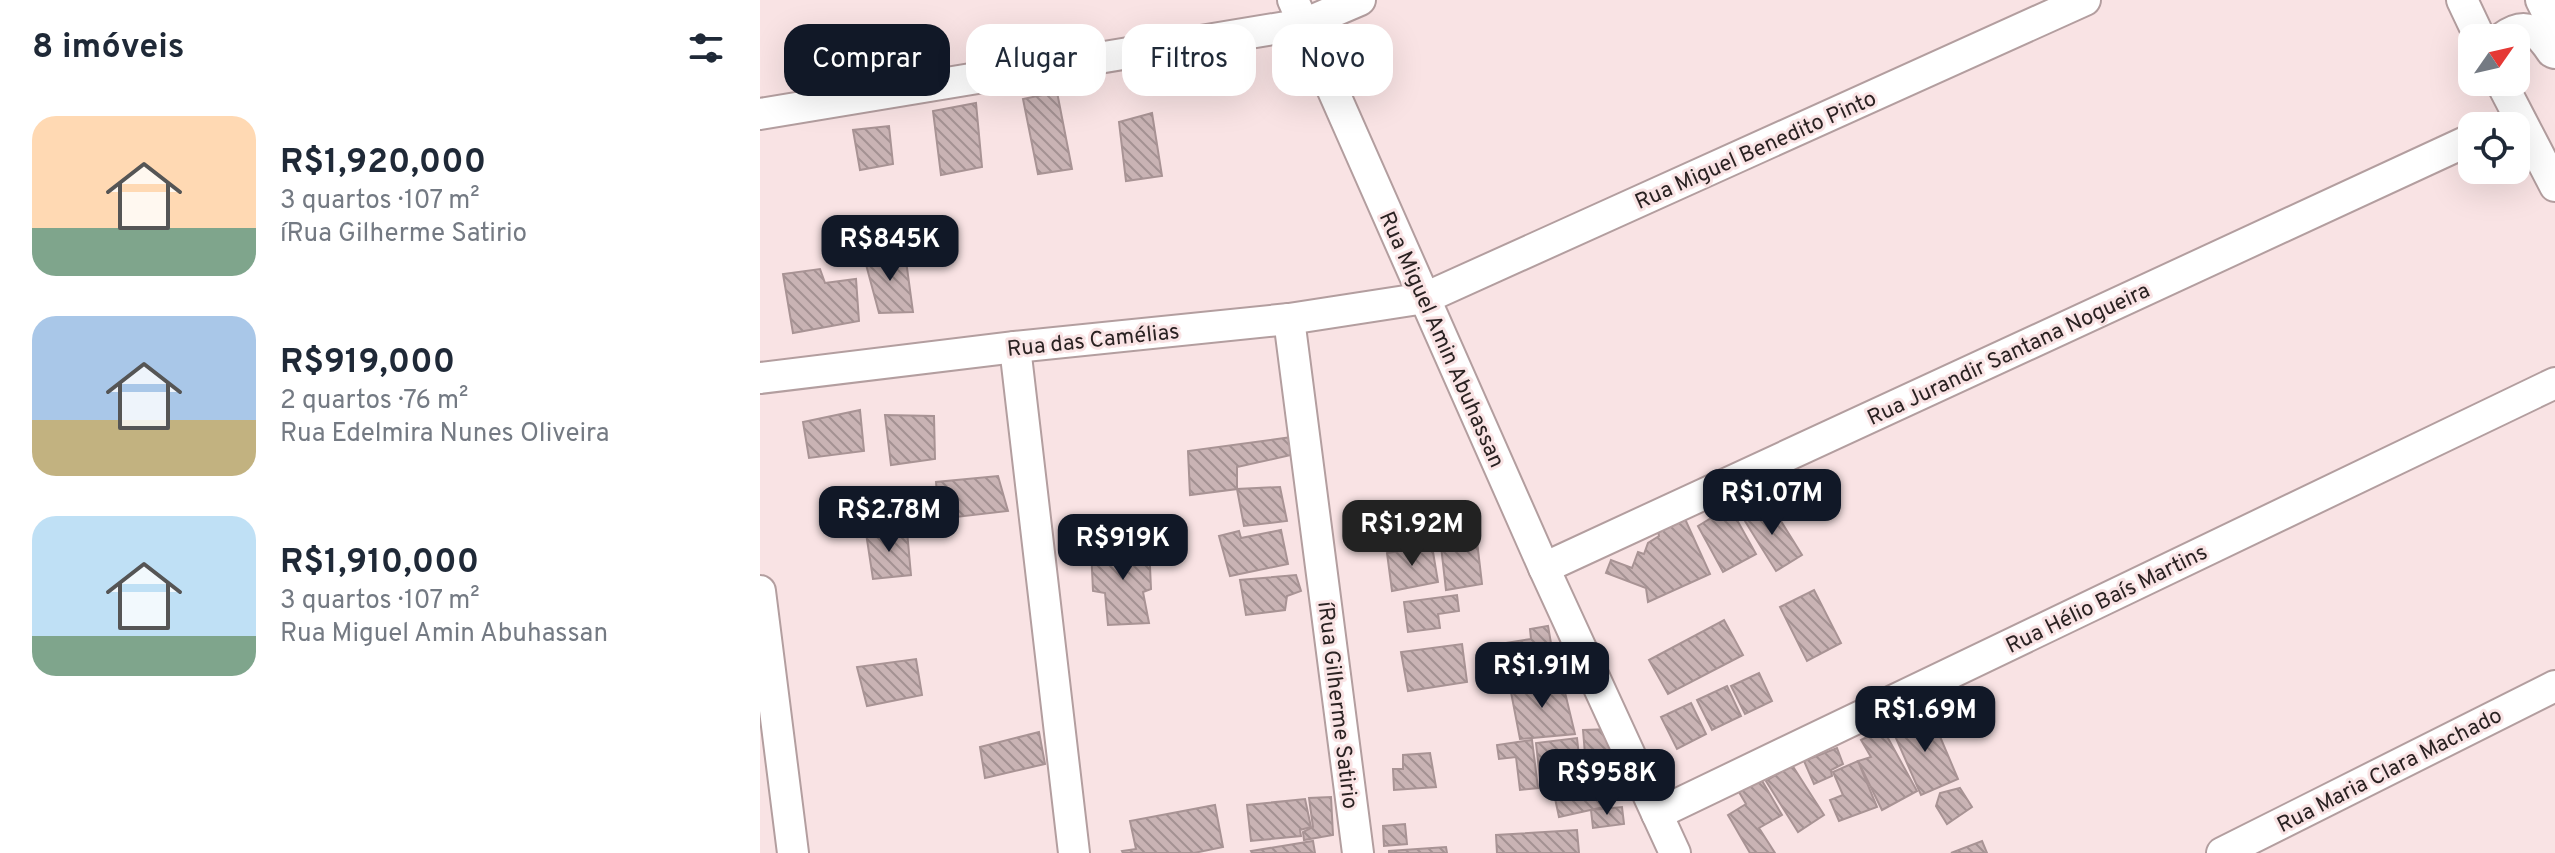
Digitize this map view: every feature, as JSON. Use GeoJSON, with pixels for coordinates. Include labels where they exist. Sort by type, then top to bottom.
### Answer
{"type":"FeatureCollection","features":[{"type":"Feature","properties":{"kind":"street"},"geometry":{"type":"LineString","coordinates":[[760,114],[1360,0]]}},
{"type":"Feature","properties":{"kind":"street","name":"Rua Miguel Benedito Pinto"},"geometry":{"type":"LineString","coordinates":[[1425,298],[2085,0]]}},
{"type":"Feature","properties":{"kind":"street"},"geometry":{"type":"LineString","coordinates":[[2462,0],[2473,24]]}},
{"type":"Feature","properties":{"kind":"street"},"geometry":{"type":"LineString","coordinates":[[2541,0],[2555,28]]}},
{"type":"Feature","properties":{"kind":"street","name":"Rua Miguel Amin Abuhassan"},"geometry":{"type":"LineString","coordinates":[[1298,12],[1544,568],[1675,853]]}},
{"type":"Feature","properties":{"kind":"street"},"geometry":{"type":"LineString","coordinates":[[2530,30],[2540,35],[2555,53]]}},
{"type":"Feature","properties":{"kind":"street","name":"Rua Jurandir Santana Nogueira"},"geometry":{"type":"LineString","coordinates":[[1544,568],[2458,145]]}},
{"type":"Feature","properties":{"kind":"street"},"geometry":{"type":"LineString","coordinates":[[2530,151],[2555,186]]}},
{"type":"Feature","properties":{"kind":"street","name":"Rua das Camélias"},"geometry":{"type":"LineString","coordinates":[[760,378],[1015,347],[1289,319],[1425,298]]}},
{"type":"Feature","properties":{"kind":"street","name":"íRua Gilherme Satirio"},"geometry":{"type":"LineString","coordinates":[[1289,319],[1358,853]]}},
{"type":"Feature","properties":{"kind":"street"},"geometry":{"type":"LineString","coordinates":[[1015,347],[1074,853]]}},
{"type":"Feature","properties":{"kind":"street","name":"Rua Hélio Baís Martins"},"geometry":{"type":"LineString","coordinates":[[1657,814],[2555,383]]}},
{"type":"Feature","properties":{"kind":"street"},"geometry":{"type":"LineString","coordinates":[[760,591],[793,853]]}},
{"type":"Feature","properties":{"kind":"street","name":"Rua Maria Clara Machado"},"geometry":{"type":"LineString","coordinates":[[2222,853],[2555,686]]}},
{"type":"Feature","properties":{"kind":"building"},"geometry":{"type":"Polygon","coordinates":[[[1058,96],[1072,169],[1038,174],[1023,99],[1058,96]]]}},
{"type":"Feature","properties":{"kind":"building"},"geometry":{"type":"Polygon","coordinates":[[[976,103],[982,167],[941,175],[933,111],[976,103]]]}},
{"type":"Feature","properties":{"kind":"building"},"geometry":{"type":"Polygon","coordinates":[[[1152,113],[1162,176],[1126,181],[1119,122],[1152,113]]]}},
{"type":"Feature","properties":{"kind":"building"},"geometry":{"type":"Polygon","coordinates":[[[889,126],[893,164],[860,170],[853,130],[889,126]]]}},
{"type":"Feature","properties":{"kind":"building"},"geometry":{"type":"Polygon","coordinates":[[[905,253],[913,312],[879,313],[864,257],[905,253]]]}},
{"type":"Feature","properties":{"kind":"building"},"geometry":{"type":"Polygon","coordinates":[[[820,269],[825,283],[856,279],[859,321],[793,333],[783,274],[820,269]]]}},
{"type":"Feature","properties":{"kind":"building"},"geometry":{"type":"Polygon","coordinates":[[[860,410],[864,451],[809,458],[803,422],[860,410]]]}},
{"type":"Feature","properties":{"kind":"building"},"geometry":{"type":"Polygon","coordinates":[[[885,415],[934,416],[935,459],[891,465],[885,415]]]}},
{"type":"Feature","properties":{"kind":"building"},"geometry":{"type":"Polygon","coordinates":[[[1292,437],[1291,455],[1237,467],[1237,489],[1190,495],[1188,451],[1292,437]]]}},
{"type":"Feature","properties":{"kind":"building"},"geometry":{"type":"Polygon","coordinates":[[[998,476],[1008,511],[939,519],[936,482],[998,476]]]}},
{"type":"Feature","properties":{"kind":"building"},"geometry":{"type":"Polygon","coordinates":[[[1280,487],[1287,521],[1244,526],[1237,489],[1280,487]]]}},
{"type":"Feature","properties":{"kind":"building"},"geometry":{"type":"Polygon","coordinates":[[[1727,502],[1756,554],[1723,572],[1698,526],[1711,518],[1711,511],[1727,502]]]}},
{"type":"Feature","properties":{"kind":"building"},"geometry":{"type":"Polygon","coordinates":[[[1754,505],[1761,517],[1774,510],[1802,555],[1776,571],[1740,513],[1754,505]]]}},
{"type":"Feature","properties":{"kind":"building"},"geometry":{"type":"Polygon","coordinates":[[[1685,519],[1710,574],[1648,602],[1646,588],[1606,573],[1611,560],[1632,568],[1638,552],[1644,554],[1648,543],[1659,536],[1658,531],[1685,519]]]}},
{"type":"Feature","properties":{"kind":"building"},"geometry":{"type":"Polygon","coordinates":[[[1281,530],[1288,564],[1230,576],[1219,536],[1239,531],[1241,538],[1281,530]]]}},
{"type":"Feature","properties":{"kind":"building"},"geometry":{"type":"Polygon","coordinates":[[[907,531],[911,575],[873,579],[866,533],[907,531]]]}},
{"type":"Feature","properties":{"kind":"building"},"geometry":{"type":"Polygon","coordinates":[[[1477,541],[1482,584],[1446,590],[1441,546],[1477,541]]]}},
{"type":"Feature","properties":{"kind":"building"},"geometry":{"type":"Polygon","coordinates":[[[1149,544],[1151,589],[1143,592],[1149,623],[1108,625],[1105,593],[1093,591],[1091,548],[1149,544]]]}},
{"type":"Feature","properties":{"kind":"building"},"geometry":{"type":"Polygon","coordinates":[[[1432,546],[1438,582],[1392,591],[1387,553],[1432,546]]]}},
{"type":"Feature","properties":{"kind":"building"},"geometry":{"type":"Polygon","coordinates":[[[1296,575],[1301,591],[1287,596],[1285,610],[1246,615],[1240,580],[1296,575]]]}},
{"type":"Feature","properties":{"kind":"building"},"geometry":{"type":"Polygon","coordinates":[[[1814,590],[1841,643],[1807,661],[1780,607],[1814,590]]]}},
{"type":"Feature","properties":{"kind":"building"},"geometry":{"type":"Polygon","coordinates":[[[1457,595],[1459,611],[1438,614],[1440,628],[1408,632],[1404,602],[1457,595]]]}},
{"type":"Feature","properties":{"kind":"building"},"geometry":{"type":"Polygon","coordinates":[[[1724,620],[1743,655],[1668,694],[1649,660],[1724,620]]]}},
{"type":"Feature","properties":{"kind":"building"},"geometry":{"type":"Polygon","coordinates":[[[1548,626],[1556,672],[1499,681],[1493,645],[1531,639],[1530,629],[1548,626]]]}},
{"type":"Feature","properties":{"kind":"building"},"geometry":{"type":"Polygon","coordinates":[[[1462,644],[1467,682],[1408,691],[1401,652],[1462,644]]]}},
{"type":"Feature","properties":{"kind":"building"},"geometry":{"type":"Polygon","coordinates":[[[916,659],[922,695],[867,706],[857,667],[916,659]]]}},
{"type":"Feature","properties":{"kind":"building"},"geometry":{"type":"Polygon","coordinates":[[[1759,673],[1772,701],[1745,714],[1731,686],[1759,673]]]}},
{"type":"Feature","properties":{"kind":"building"},"geometry":{"type":"Polygon","coordinates":[[[1562,680],[1575,734],[1520,739],[1510,687],[1562,680]]]}},
{"type":"Feature","properties":{"kind":"building"},"geometry":{"type":"Polygon","coordinates":[[[1727,686],[1741,716],[1712,730],[1697,700],[1727,686]]]}},
{"type":"Feature","properties":{"kind":"building"},"geometry":{"type":"Polygon","coordinates":[[[1691,703],[1706,734],[1677,749],[1661,717],[1691,703]]]}},
{"type":"Feature","properties":{"kind":"building"},"geometry":{"type":"Polygon","coordinates":[[[1930,713],[1958,779],[1921,795],[1892,729],[1930,713]]]}},
{"type":"Feature","properties":{"kind":"building"},"geometry":{"type":"Polygon","coordinates":[[[1611,729],[1615,776],[1587,778],[1583,730],[1611,729]]]}},
{"type":"Feature","properties":{"kind":"building"},"geometry":{"type":"Polygon","coordinates":[[[1883,729],[1917,791],[1882,810],[1858,761],[1871,757],[1861,740],[1883,729]]]}},
{"type":"Feature","properties":{"kind":"building"},"geometry":{"type":"Polygon","coordinates":[[[1039,732],[1045,764],[985,778],[980,747],[1039,732]]]}},
{"type":"Feature","properties":{"kind":"building"},"geometry":{"type":"Polygon","coordinates":[[[1577,738],[1581,774],[1540,778],[1536,743],[1577,738]]]}},
{"type":"Feature","properties":{"kind":"building"},"geometry":{"type":"Polygon","coordinates":[[[1532,740],[1538,788],[1520,790],[1516,757],[1499,759],[1497,745],[1532,740]]]}},
{"type":"Feature","properties":{"kind":"building"},"geometry":{"type":"Polygon","coordinates":[[[1837,748],[1843,764],[1831,770],[1832,776],[1814,784],[1804,761],[1837,748]]]}},
{"type":"Feature","properties":{"kind":"building"},"geometry":{"type":"Polygon","coordinates":[[[1430,753],[1436,787],[1394,790],[1393,769],[1403,769],[1403,755],[1430,753]]]}},
{"type":"Feature","properties":{"kind":"building"},"geometry":{"type":"Polygon","coordinates":[[[1858,761],[1877,807],[1839,821],[1830,800],[1843,795],[1833,772],[1858,761]]]}},
{"type":"Feature","properties":{"kind":"building"},"geometry":{"type":"Polygon","coordinates":[[[1792,765],[1824,815],[1798,832],[1766,781],[1792,765]]]}},
{"type":"Feature","properties":{"kind":"building"},"geometry":{"type":"Polygon","coordinates":[[[1761,779],[1782,815],[1759,828],[1775,853],[1750,853],[1728,815],[1746,804],[1739,792],[1761,779]]]}},
{"type":"Feature","properties":{"kind":"building"},"geometry":{"type":"Polygon","coordinates":[[[1599,781],[1604,807],[1559,817],[1553,789],[1599,781]]]}},
{"type":"Feature","properties":{"kind":"building"},"geometry":{"type":"Polygon","coordinates":[[[1960,788],[1972,807],[1947,824],[1936,806],[1940,793],[1960,788]]]}},
{"type":"Feature","properties":{"kind":"building"},"geometry":{"type":"Polygon","coordinates":[[[1331,797],[1333,835],[1304,840],[1303,832],[1313,827],[1309,798],[1331,797]]]}},
{"type":"Feature","properties":{"kind":"building"},"geometry":{"type":"Polygon","coordinates":[[[1305,799],[1311,827],[1300,830],[1301,836],[1251,841],[1247,805],[1305,799]]]}},
{"type":"Feature","properties":{"kind":"building"},"geometry":{"type":"Polygon","coordinates":[[[1215,805],[1223,847],[1194,853],[1123,853],[1136,849],[1130,821],[1215,805]]]}},
{"type":"Feature","properties":{"kind":"building"},"geometry":{"type":"Polygon","coordinates":[[[1622,807],[1624,824],[1593,828],[1591,810],[1622,807]]]}},
{"type":"Feature","properties":{"kind":"building"},"geometry":{"type":"Polygon","coordinates":[[[1405,824],[1407,844],[1384,846],[1383,826],[1405,824]]]}},
{"type":"Feature","properties":{"kind":"building"},"geometry":{"type":"Polygon","coordinates":[[[1577,830],[1579,853],[1497,853],[1496,835],[1577,830]]]}},
{"type":"Feature","properties":{"kind":"building"},"geometry":{"type":"Polygon","coordinates":[[[1313,841],[1315,853],[1251,851],[1313,841]]]}},
{"type":"Feature","properties":{"kind":"building"},"geometry":{"type":"Polygon","coordinates":[[[1982,841],[1987,853],[1951,853],[1982,841]]]}},
{"type":"Feature","properties":{"kind":"building"},"geometry":{"type":"Polygon","coordinates":[[[1446,847],[1447,853],[1389,853],[1389,851],[1446,847]]]}}]}
